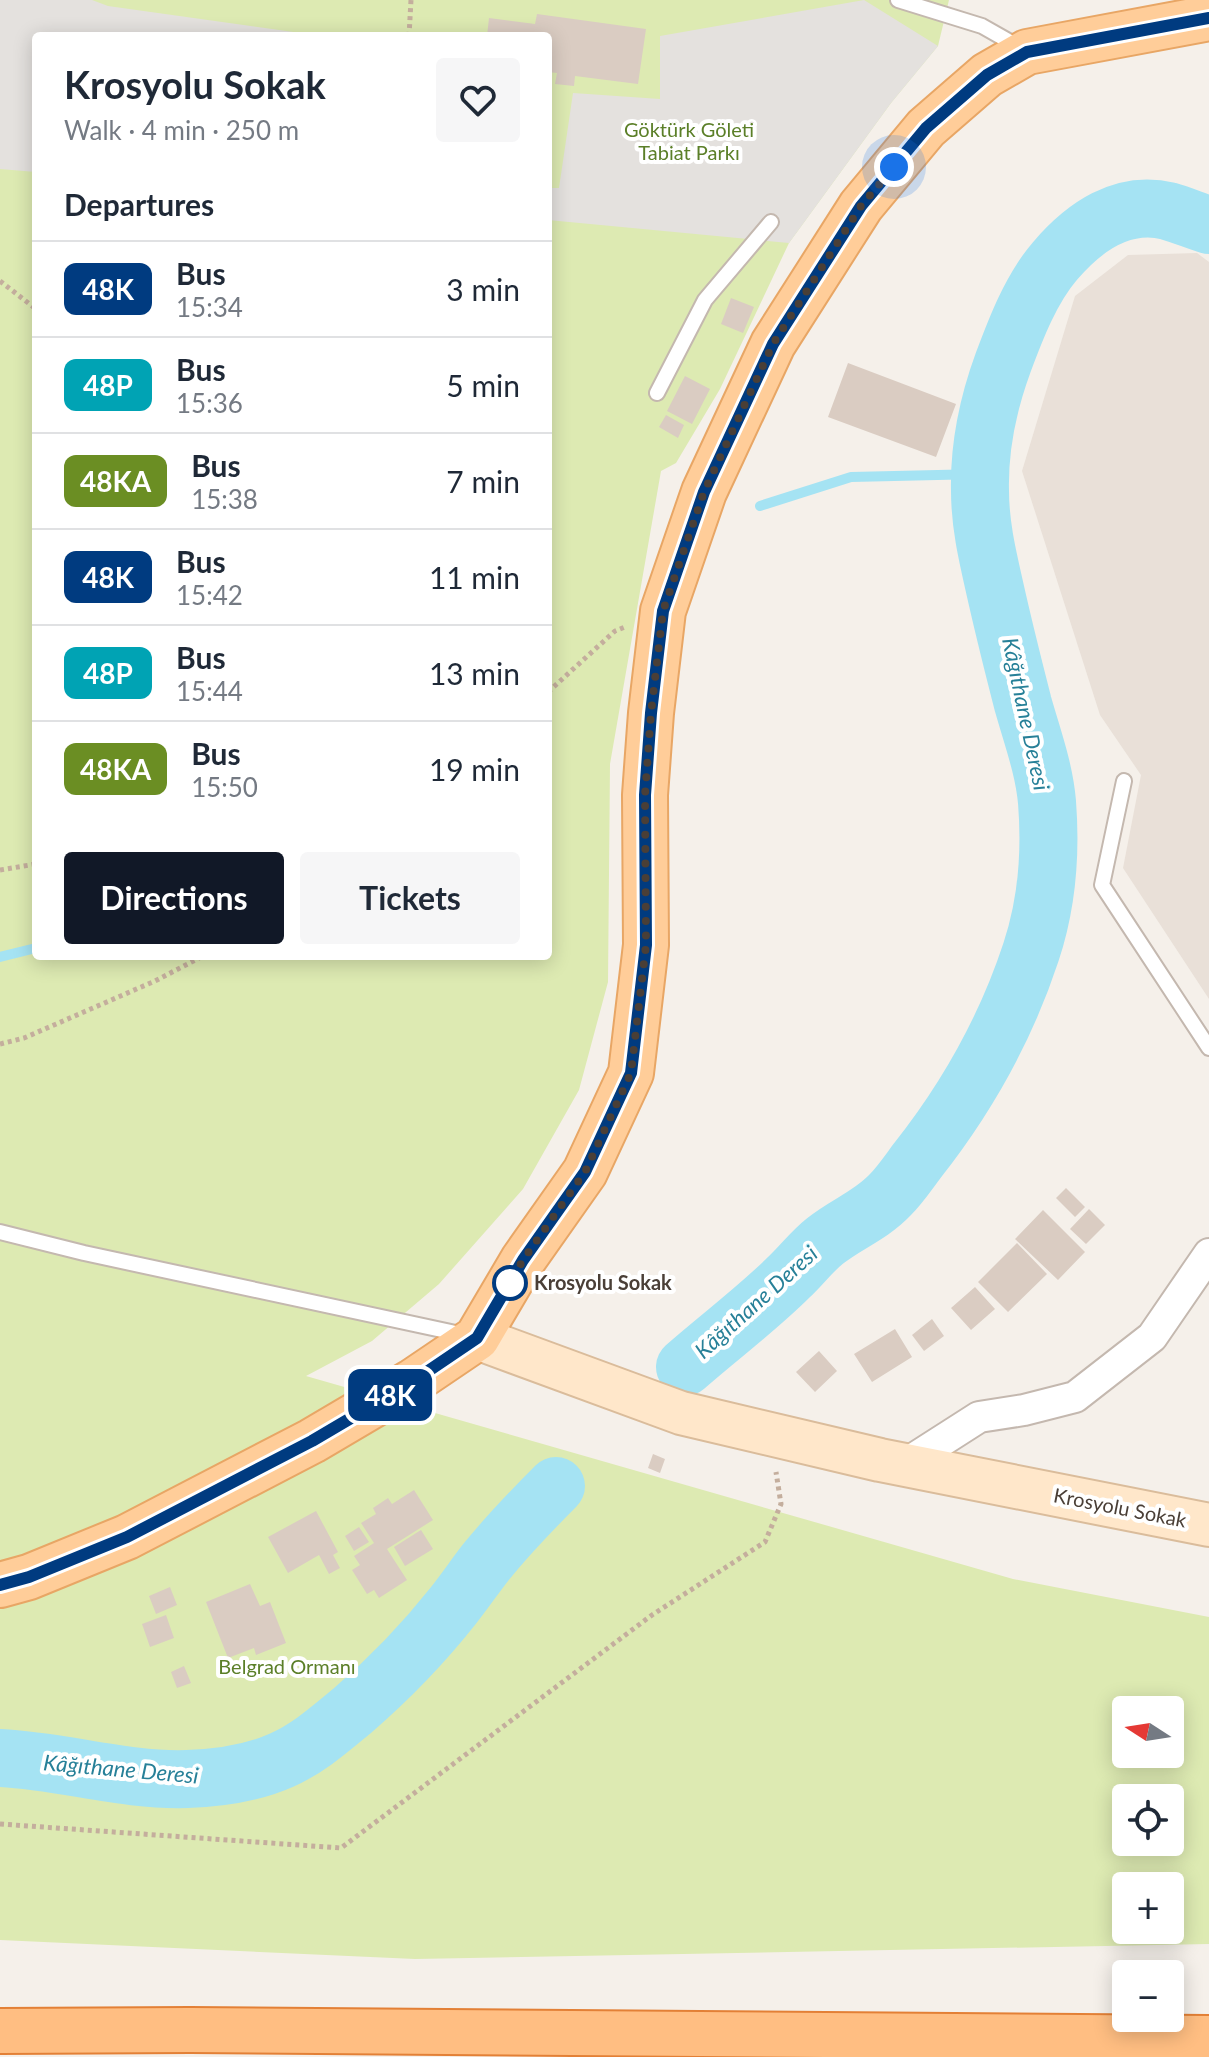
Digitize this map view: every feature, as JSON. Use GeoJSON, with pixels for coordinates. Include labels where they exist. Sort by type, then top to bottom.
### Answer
{"type":"FeatureCollection","features":[{"type":"Feature","properties":{"kind":"highway"},"geometry":{"type":"LineString","coordinates":[[0,2031],[1209,2038]]}},
{"type":"Feature","properties":{"kind":"main road"},"geometry":{"type":"LineString","coordinates":[[0,1585],[29,1577],[127,1537],[312,1441],[412,1382],[477,1338],[523,1260],[585,1172],[631,1073],[646,945],[645,795],[663,611],[704,492],[773,344],[861,206],[926,128],[987,75],[1027,52],[1209,18]]}},
{"type":"Feature","properties":{"kind":"main road","name":"Krosyolu Sokak"},"geometry":{"type":"LineString","coordinates":[[477,1338],[681,1413],[904,1465],[1209,1525]]}},
{"type":"Feature","properties":{"kind":"street"},"geometry":{"type":"LineString","coordinates":[[904,1465],[979,1417],[1075,1397],[1152,1337],[1209,1254]]}},
{"type":"Feature","properties":{"kind":"lane"},"geometry":{"type":"LineString","coordinates":[[898,0],[982,26],[1027,52]]}},
{"type":"Feature","properties":{"kind":"lane"},"geometry":{"type":"LineString","coordinates":[[657,393],[705,300],[771,222]]}},
{"type":"Feature","properties":{"kind":"lane"},"geometry":{"type":"LineString","coordinates":[[1124,781],[1102,885],[1209,1048]]}},
{"type":"Feature","properties":{"kind":"lane"},"geometry":{"type":"LineString","coordinates":[[0,1232],[477,1338]]}},
{"type":"Feature","properties":{"kind":"path"},"geometry":{"type":"LineString","coordinates":[[409,32],[411,0]]}},
{"type":"Feature","properties":{"kind":"path"},"geometry":{"type":"LineString","coordinates":[[0,281],[32,306]]}},
{"type":"Feature","properties":{"kind":"path"},"geometry":{"type":"LineString","coordinates":[[552,688],[615,631],[663,611]]}},
{"type":"Feature","properties":{"kind":"path"},"geometry":{"type":"LineString","coordinates":[[0,870],[32,865]]}},
{"type":"Feature","properties":{"kind":"path"},"geometry":{"type":"LineString","coordinates":[[0,1044],[24,1038],[155,981],[195,960]]}},
{"type":"Feature","properties":{"kind":"path"},"geometry":{"type":"LineString","coordinates":[[0,1824],[341,1848],[652,1615],[765,1542],[781,1504],[771,1435]]}},
{"type":"Feature","properties":{"kind":"shaded area"},"geometry":{"type":"Polygon","coordinates":[[[0,0],[92,0],[108,6],[293,32],[32,32],[32,172],[0,169],[0,0]]]}},
{"type":"Feature","properties":{"kind":"shaded area"},"geometry":{"type":"Polygon","coordinates":[[[864,0],[938,46],[891,103],[789,243],[552,220],[552,188],[559,188],[573,93],[660,99],[660,36],[864,0]]]}},
{"type":"Feature","properties":{"kind":"shaded area"},"geometry":{"type":"Polygon","coordinates":[[[1197,253],[1209,262],[1209,999],[1123,868],[1141,775],[1100,715],[1022,471],[1075,296],[1128,255],[1197,253]]]}},
{"type":"Feature","properties":{"kind":"green space"},"geometry":{"type":"Polygon","coordinates":[[[0,0],[949,0],[938,46],[891,103],[789,243],[720,389],[676,463],[661,471],[610,764],[608,982],[579,1090],[523,1189],[439,1284],[372,1341],[306,1376],[1013,1579],[1209,1617],[1209,1944],[415,1959],[0,1940],[0,0]]]}},
{"type":"Feature","properties":{"kind":"building"},"geometry":{"type":"Polygon","coordinates":[[[537,14],[646,29],[638,84],[575,76],[574,86],[555,84],[557,73],[552,72],[552,32],[487,32],[489,18],[535,24],[537,14]]]}},
{"type":"Feature","properties":{"kind":"building"},"geometry":{"type":"Polygon","coordinates":[[[731,298],[754,307],[743,333],[721,324],[731,298]]]}},
{"type":"Feature","properties":{"kind":"building"},"geometry":{"type":"Polygon","coordinates":[[[848,363],[956,404],[936,457],[828,417],[848,363]]]}},
{"type":"Feature","properties":{"kind":"building"},"geometry":{"type":"Polygon","coordinates":[[[685,376],[710,389],[692,424],[667,411],[685,376]]]}},
{"type":"Feature","properties":{"kind":"building"},"geometry":{"type":"Polygon","coordinates":[[[666,415],[684,425],[678,438],[659,427],[666,415]]]}},
{"type":"Feature","properties":{"kind":"building"},"geometry":{"type":"Polygon","coordinates":[[[1066,1188],[1085,1207],[1075,1217],[1056,1198],[1066,1188]]]}},
{"type":"Feature","properties":{"kind":"building"},"geometry":{"type":"Polygon","coordinates":[[[1089,1209],[1105,1225],[1086,1244],[1070,1229],[1089,1209]]]}},
{"type":"Feature","properties":{"kind":"building"},"geometry":{"type":"Polygon","coordinates":[[[1043,1210],[1085,1252],[1058,1280],[1015,1239],[1043,1210]]]}},
{"type":"Feature","properties":{"kind":"building"},"geometry":{"type":"Polygon","coordinates":[[[1017,1243],[1047,1274],[1008,1312],[978,1282],[1017,1243]]]}},
{"type":"Feature","properties":{"kind":"building"},"geometry":{"type":"Polygon","coordinates":[[[975,1287],[995,1309],[971,1330],[951,1308],[975,1287]]]}},
{"type":"Feature","properties":{"kind":"building"},"geometry":{"type":"Polygon","coordinates":[[[932,1319],[944,1336],[924,1351],[912,1335],[932,1319]]]}},
{"type":"Feature","properties":{"kind":"building"},"geometry":{"type":"Polygon","coordinates":[[[895,1329],[912,1357],[872,1382],[854,1354],[895,1329]]]}},
{"type":"Feature","properties":{"kind":"building"},"geometry":{"type":"Polygon","coordinates":[[[819,1351],[837,1371],[815,1392],[796,1372],[819,1351]]]}},
{"type":"Feature","properties":{"kind":"building"},"geometry":{"type":"Polygon","coordinates":[[[653,1454],[665,1459],[660,1473],[648,1468],[653,1454]]]}},
{"type":"Feature","properties":{"kind":"building"},"geometry":{"type":"Polygon","coordinates":[[[414,1490],[433,1520],[387,1549],[407,1580],[379,1598],[374,1590],[367,1594],[352,1570],[360,1565],[354,1556],[374,1543],[361,1523],[376,1514],[373,1508],[388,1498],[392,1504],[414,1490]]]}},
{"type":"Feature","properties":{"kind":"building"},"geometry":{"type":"Polygon","coordinates":[[[316,1511],[338,1552],[333,1555],[340,1568],[329,1574],[319,1555],[288,1573],[268,1537],[316,1511]]]}},
{"type":"Feature","properties":{"kind":"building"},"geometry":{"type":"Polygon","coordinates":[[[359,1527],[369,1542],[354,1551],[345,1536],[359,1527]]]}},
{"type":"Feature","properties":{"kind":"building"},"geometry":{"type":"Polygon","coordinates":[[[421,1530],[433,1549],[405,1566],[394,1547],[421,1530]]]}},
{"type":"Feature","properties":{"kind":"building"},"geometry":{"type":"Polygon","coordinates":[[[250,1584],[260,1606],[270,1602],[286,1643],[256,1655],[254,1648],[228,1658],[206,1602],[250,1584]]]}},
{"type":"Feature","properties":{"kind":"building"},"geometry":{"type":"Polygon","coordinates":[[[170,1587],[177,1605],[156,1614],[149,1596],[170,1587]]]}},
{"type":"Feature","properties":{"kind":"building"},"geometry":{"type":"Polygon","coordinates":[[[166,1615],[174,1638],[150,1647],[142,1624],[166,1615]]]}},
{"type":"Feature","properties":{"kind":"building"},"geometry":{"type":"Polygon","coordinates":[[[184,1666],[191,1683],[177,1688],[171,1672],[184,1666]]]}},
{"type":"Feature","properties":{"kind":"waterway","name":"Kâğıthane Deresi"},"geometry":{"type":"LineString","coordinates":[[685,1367],[764,1300],[820,1245],[874,1209],[894,1191],[968,1088],[1010,1008],[1041,915],[1048,859],[1048,821],[1043,777],[1006,638],[983,532],[980,475],[993,394],[1031,296],[1046,272],[1078,237],[1105,219],[1135,209],[1168,211],[1209,225]]}},
{"type":"Feature","properties":{"kind":"waterway"},"geometry":{"type":"LineString","coordinates":[[760,506],[851,477],[981,474]]}},
{"type":"Feature","properties":{"kind":"waterway"},"geometry":{"type":"LineString","coordinates":[[0,957],[32,949]]}},
{"type":"Feature","properties":{"kind":"waterway","name":"Kâğıthane Deresi"},"geometry":{"type":"LineString","coordinates":[[0,1758],[140,1777],[187,1779],[248,1771],[292,1755],[352,1711],[405,1661],[442,1620],[503,1542],[556,1486]]}},
{"type":"Feature","properties":{"kind":"bus line","name":"48K"},"geometry":{"type":"LineString","coordinates":[[0,1585],[29,1577],[127,1537],[312,1441],[412,1382],[477,1338],[523,1260],[585,1172],[631,1073],[646,945],[645,795],[663,611],[704,492],[773,344],[861,206],[926,128],[987,75],[1027,52],[1209,18]]}},
{"type":"Feature","properties":{"kind":"place","name":"Krosyolu Sokak"},"geometry":{"type":"Point","coordinates":[510,1283]}},
{"type":"Feature","properties":{"kind":"route"},"geometry":{"type":"LineString","coordinates":[[510,1283],[508,1286],[585,1172],[631,1073],[646,945],[645,795],[663,611],[704,492],[773,344],[861,206],[894,167]]}},
{"type":"Feature","properties":{"kind":"park label","name":"Göktürk Göleti Tabiat Parkı"},"geometry":{"type":"Point","coordinates":[689,142]}},
{"type":"Feature","properties":{"kind":"park label","name":"Belgrad Ormanı"},"geometry":{"type":"Point","coordinates":[287,1667]}}]}
